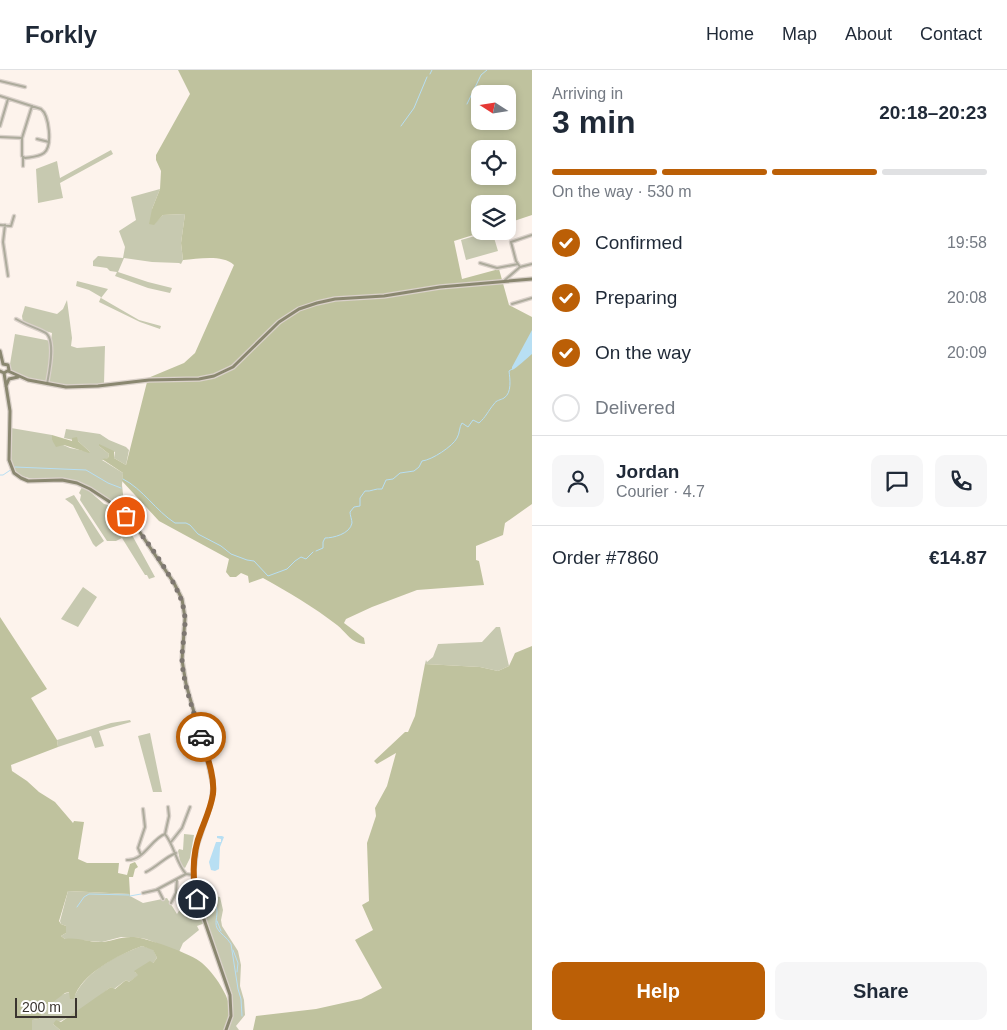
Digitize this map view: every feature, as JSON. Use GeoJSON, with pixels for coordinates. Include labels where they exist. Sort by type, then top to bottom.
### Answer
{"type":"FeatureCollection","features":[{"type":"Feature","properties":{"kind":"main road"},"geometry":{"type":"LineString","coordinates":[[0,371],[18,377],[66,387],[90,387],[141,380],[191,380],[207,378],[233,367],[279,322],[294,312],[311,305],[335,299],[384,296],[440,287],[532,279]]}},
{"type":"Feature","properties":{"kind":"main road"},"geometry":{"type":"LineString","coordinates":[[0,351],[1,364],[8,365],[6,386],[10,411],[9,459],[14,472],[28,481],[62,480],[77,483],[90,488],[113,504],[135,526],[174,583],[180,596],[185,618],[182,660],[186,684],[213,786],[211,804],[195,852],[193,875],[197,899],[205,918],[231,1003],[231,1018],[226,1030]]}},
{"type":"Feature","properties":{"kind":"main road"},"geometry":{"type":"LineString","coordinates":[[6,386],[10,379],[18,377]]}},
{"type":"Feature","properties":{"kind":"street"},"geometry":{"type":"LineString","coordinates":[[0,81],[20,87],[25,86]]}},
{"type":"Feature","properties":{"kind":"street"},"geometry":{"type":"LineString","coordinates":[[0,96],[41,109],[45,113],[49,142],[47,149],[43,154],[23,157]]}},
{"type":"Feature","properties":{"kind":"street"},"geometry":{"type":"LineString","coordinates":[[0,126],[8,99]]}},
{"type":"Feature","properties":{"kind":"street"},"geometry":{"type":"LineString","coordinates":[[23,166],[22,138],[32,106]]}},
{"type":"Feature","properties":{"kind":"street"},"geometry":{"type":"LineString","coordinates":[[0,137],[22,138]]}},
{"type":"Feature","properties":{"kind":"street"},"geometry":{"type":"LineString","coordinates":[[37,139],[49,142]]}},
{"type":"Feature","properties":{"kind":"street"},"geometry":{"type":"LineString","coordinates":[[0,225],[12,225],[14,216]]}},
{"type":"Feature","properties":{"kind":"street"},"geometry":{"type":"LineString","coordinates":[[5,226],[1,242],[8,276]]}},
{"type":"Feature","properties":{"kind":"street"},"geometry":{"type":"LineString","coordinates":[[520,267],[511,242],[532,235]]}},
{"type":"Feature","properties":{"kind":"street"},"geometry":{"type":"LineString","coordinates":[[480,262],[497,268],[518,264]]}},
{"type":"Feature","properties":{"kind":"street"},"geometry":{"type":"LineString","coordinates":[[504,282],[520,267],[532,264]]}},
{"type":"Feature","properties":{"kind":"street"},"geometry":{"type":"LineString","coordinates":[[512,304],[532,298]]}},
{"type":"Feature","properties":{"kind":"street"},"geometry":{"type":"LineString","coordinates":[[16,319],[26,326],[46,332],[51,339],[52,353],[47,384]]}},
{"type":"Feature","properties":{"kind":"street"},"geometry":{"type":"LineString","coordinates":[[168,807],[169,816],[166,834],[176,853],[180,866],[186,874]]}},
{"type":"Feature","properties":{"kind":"street"},"geometry":{"type":"LineString","coordinates":[[171,842],[182,828],[190,807]]}},
{"type":"Feature","properties":{"kind":"street"},"geometry":{"type":"LineString","coordinates":[[141,854],[138,847],[145,826],[143,809]]}},
{"type":"Feature","properties":{"kind":"street"},"geometry":{"type":"LineString","coordinates":[[127,860],[134,860],[157,839],[166,834]]}},
{"type":"Feature","properties":{"kind":"street"},"geometry":{"type":"LineString","coordinates":[[146,872],[176,853]]}},
{"type":"Feature","properties":{"kind":"street"},"geometry":{"type":"LineString","coordinates":[[143,894],[186,874],[193,875]]}},
{"type":"Feature","properties":{"kind":"street"},"geometry":{"type":"LineString","coordinates":[[171,903],[176,893],[177,879]]}},
{"type":"Feature","properties":{"kind":"street"},"geometry":{"type":"LineString","coordinates":[[158,888],[164,899]]}},
{"type":"Feature","properties":{"kind":"green space"},"geometry":{"type":"Polygon","coordinates":[[[178,70],[532,70],[532,215],[516,220],[516,195],[471,195],[471,236],[454,241],[462,279],[499,269],[509,305],[532,317],[532,504],[505,523],[503,535],[476,546],[476,560],[479,561],[484,585],[417,590],[372,607],[346,619],[344,623],[364,638],[365,644],[356,642],[319,612],[263,578],[249,583],[248,576],[241,573],[236,577],[230,577],[226,572],[229,559],[159,521],[122,481],[123,473],[102,459],[108,458],[109,454],[99,444],[114,451],[114,458],[126,465],[148,378],[184,363],[195,353],[234,265],[217,258],[183,260],[181,243],[185,214],[163,215],[154,225],[149,224],[152,209],[160,189],[161,171],[156,155],[190,94],[178,70]]]}},
{"type":"Feature","properties":{"kind":"green space"},"geometry":{"type":"Polygon","coordinates":[[[111,150],[113,154],[60,183],[63,198],[38,203],[36,169],[57,161],[60,178],[111,150]]]}},
{"type":"Feature","properties":{"kind":"green space"},"geometry":{"type":"Polygon","coordinates":[[[160,189],[152,209],[154,224],[163,215],[185,214],[181,243],[183,260],[181,264],[124,258],[118,272],[172,288],[170,293],[148,288],[115,276],[117,272],[110,271],[107,268],[93,266],[93,261],[98,256],[123,258],[125,247],[119,231],[136,220],[131,197],[160,189]]]}},
{"type":"Feature","properties":{"kind":"green space"},"geometry":{"type":"Polygon","coordinates":[[[471,237],[471,240],[495,240],[498,251],[466,260],[461,240],[471,237]]]}},
{"type":"Feature","properties":{"kind":"green space"},"geometry":{"type":"Polygon","coordinates":[[[77,281],[108,289],[101,298],[139,320],[161,326],[160,329],[140,322],[99,302],[101,297],[89,290],[76,286],[77,281]]]}},
{"type":"Feature","properties":{"kind":"green space"},"geometry":{"type":"Polygon","coordinates":[[[67,300],[72,338],[71,346],[77,348],[105,346],[104,384],[69,385],[41,382],[18,375],[10,369],[15,334],[51,341],[52,333],[23,323],[22,316],[25,306],[57,314],[63,309],[67,300]]]}},
{"type":"Feature","properties":{"kind":"green space"},"geometry":{"type":"Polygon","coordinates":[[[11,428],[52,435],[52,440],[70,448],[90,452],[78,441],[64,438],[66,429],[100,434],[126,447],[129,450],[126,465],[114,458],[115,452],[99,446],[109,454],[108,458],[102,460],[123,473],[122,485],[125,512],[80,482],[28,478],[19,475],[13,469],[10,459],[11,428]]]}},
{"type":"Feature","properties":{"kind":"green space"},"geometry":{"type":"Polygon","coordinates":[[[52,435],[72,441],[72,438],[77,437],[78,441],[90,452],[64,445],[56,447],[52,440],[52,435]]]}},
{"type":"Feature","properties":{"kind":"green space"},"geometry":{"type":"Polygon","coordinates":[[[82,487],[104,504],[113,506],[132,524],[137,531],[132,535],[155,577],[149,579],[145,575],[122,538],[116,541],[107,541],[80,500],[81,495],[79,493],[82,487]]]}},
{"type":"Feature","properties":{"kind":"green space"},"geometry":{"type":"Polygon","coordinates":[[[74,495],[104,541],[96,547],[73,505],[65,499],[74,495]]]}},
{"type":"Feature","properties":{"kind":"green space"},"geometry":{"type":"Polygon","coordinates":[[[83,587],[97,597],[78,627],[61,619],[83,587]]]}},
{"type":"Feature","properties":{"kind":"green space"},"geometry":{"type":"Polygon","coordinates":[[[0,617],[47,689],[31,698],[57,740],[58,747],[11,765],[12,771],[55,802],[73,823],[74,821],[84,822],[78,859],[87,863],[119,863],[118,873],[127,875],[130,864],[135,862],[138,867],[135,869],[133,877],[129,877],[130,894],[68,891],[59,921],[66,926],[66,933],[61,936],[65,939],[99,942],[125,937],[140,938],[169,947],[197,959],[214,975],[228,1000],[230,1010],[224,1030],[60,1030],[53,1024],[56,1020],[61,1022],[111,987],[115,989],[126,980],[129,982],[138,975],[134,971],[150,961],[153,963],[157,958],[153,950],[142,946],[123,954],[92,973],[84,981],[74,999],[70,999],[69,992],[49,1005],[46,1004],[39,1019],[32,1020],[32,1030],[0,1030],[0,617]]]}},
{"type":"Feature","properties":{"kind":"green space"},"geometry":{"type":"Polygon","coordinates":[[[496,627],[500,627],[509,666],[498,671],[480,667],[425,664],[426,660],[427,662],[433,657],[438,644],[482,642],[496,627]]]}},
{"type":"Feature","properties":{"kind":"green space"},"geometry":{"type":"Polygon","coordinates":[[[532,646],[532,1030],[253,1030],[256,1016],[316,1009],[361,999],[382,988],[355,940],[373,930],[362,905],[369,901],[367,843],[376,816],[375,808],[387,786],[396,753],[377,764],[374,761],[405,732],[408,732],[415,716],[425,664],[480,667],[498,671],[509,666],[515,653],[532,646]]]}},
{"type":"Feature","properties":{"kind":"green space"},"geometry":{"type":"Polygon","coordinates":[[[130,720],[131,722],[99,731],[104,746],[95,748],[91,736],[58,747],[57,740],[111,723],[130,720]]]}},
{"type":"Feature","properties":{"kind":"green space"},"geometry":{"type":"Polygon","coordinates":[[[150,733],[162,792],[153,792],[138,736],[150,733]]]}},
{"type":"Feature","properties":{"kind":"green space"},"geometry":{"type":"Polygon","coordinates":[[[184,834],[194,835],[190,858],[185,868],[181,866],[178,851],[179,849],[183,850],[184,834]]]}},
{"type":"Feature","properties":{"kind":"green space"},"geometry":{"type":"Polygon","coordinates":[[[68,891],[130,894],[130,896],[143,903],[167,898],[177,914],[182,906],[176,895],[177,892],[193,900],[195,899],[205,923],[197,926],[199,930],[183,943],[179,952],[146,939],[134,937],[121,937],[102,942],[65,939],[61,936],[66,933],[66,926],[61,924],[60,921],[68,891]]]}},
{"type":"Feature","properties":{"kind":"green space"},"geometry":{"type":"Polygon","coordinates":[[[210,895],[220,897],[223,910],[222,926],[238,951],[241,965],[240,986],[244,1000],[245,1015],[236,1026],[239,1030],[228,1030],[233,1016],[232,998],[198,898],[199,896],[210,897],[210,895]]]}},
{"type":"Feature","properties":{"kind":"green space"},"geometry":{"type":"Polygon","coordinates":[[[142,946],[153,949],[157,958],[153,963],[135,972],[139,975],[129,982],[126,980],[114,989],[111,987],[91,1003],[53,1024],[60,1030],[32,1030],[32,1020],[39,1019],[43,1009],[49,1003],[59,996],[70,992],[75,995],[87,978],[104,964],[142,946]]]}},
{"type":"Feature","properties":{"kind":"water"},"geometry":{"type":"Polygon","coordinates":[[[532,330],[532,354],[512,370],[512,367],[532,330]]]}},
{"type":"Feature","properties":{"kind":"water"},"geometry":{"type":"Polygon","coordinates":[[[217,836],[224,837],[220,847],[219,869],[215,871],[211,870],[209,862],[216,842],[221,842],[221,839],[217,838],[217,836]]]}},
{"type":"Feature","properties":{"kind":"waterway"},"geometry":{"type":"LineString","coordinates":[[430,74],[432,70]]}},
{"type":"Feature","properties":{"kind":"waterway"},"geometry":{"type":"LineString","coordinates":[[467,104],[481,75],[487,70]]}},
{"type":"Feature","properties":{"kind":"waterway"},"geometry":{"type":"LineString","coordinates":[[401,126],[414,108],[427,77]]}},
{"type":"Feature","properties":{"kind":"waterway"},"geometry":{"type":"LineString","coordinates":[[316,551],[323,548],[325,538],[345,533],[351,527],[350,512],[354,507],[360,506],[360,498],[365,491],[382,489],[386,480],[393,479],[400,473],[414,471],[422,461],[442,452],[455,441],[462,423],[468,427],[473,420],[479,423],[497,401],[507,396],[510,386],[509,371],[512,369]]}},
{"type":"Feature","properties":{"kind":"waterway"},"geometry":{"type":"LineString","coordinates":[[0,475],[15,467],[86,470],[121,488]]}},
{"type":"Feature","properties":{"kind":"waterway"},"geometry":{"type":"LineString","coordinates":[[123,479],[137,488],[175,523],[186,523],[198,534],[221,546],[231,554],[254,561],[268,576],[287,569],[301,557],[306,559],[313,552]]}},
{"type":"Feature","properties":{"kind":"waterway"},"geometry":{"type":"LineString","coordinates":[[77,907],[84,897],[89,894],[129,895]]}},
{"type":"Feature","properties":{"kind":"waterway"},"geometry":{"type":"LineString","coordinates":[[130,896],[141,894]]}},
{"type":"Feature","properties":{"kind":"waterway"},"geometry":{"type":"LineString","coordinates":[[205,902],[216,907],[217,928],[231,944],[241,999],[242,1016]]}},
{"type":"Feature","properties":{"kind":"waterway"},"geometry":{"type":"LineString","coordinates":[[217,921],[221,931]]}},
{"type":"Feature","properties":{"kind":"waterway"},"geometry":{"type":"LineString","coordinates":[[233,950],[238,963],[237,972]]}},
{"type":"Feature","properties":{"kind":"way so far"},"geometry":{"type":"LineString","coordinates":[[126,516],[144,539],[175,585],[180,596],[185,618],[182,655],[183,669],[201,737]]}},
{"type":"Feature","properties":{"kind":"route"},"geometry":{"type":"LineString","coordinates":[[197,899],[193,875],[195,852],[213,793],[212,776],[201,737]]}}]}
